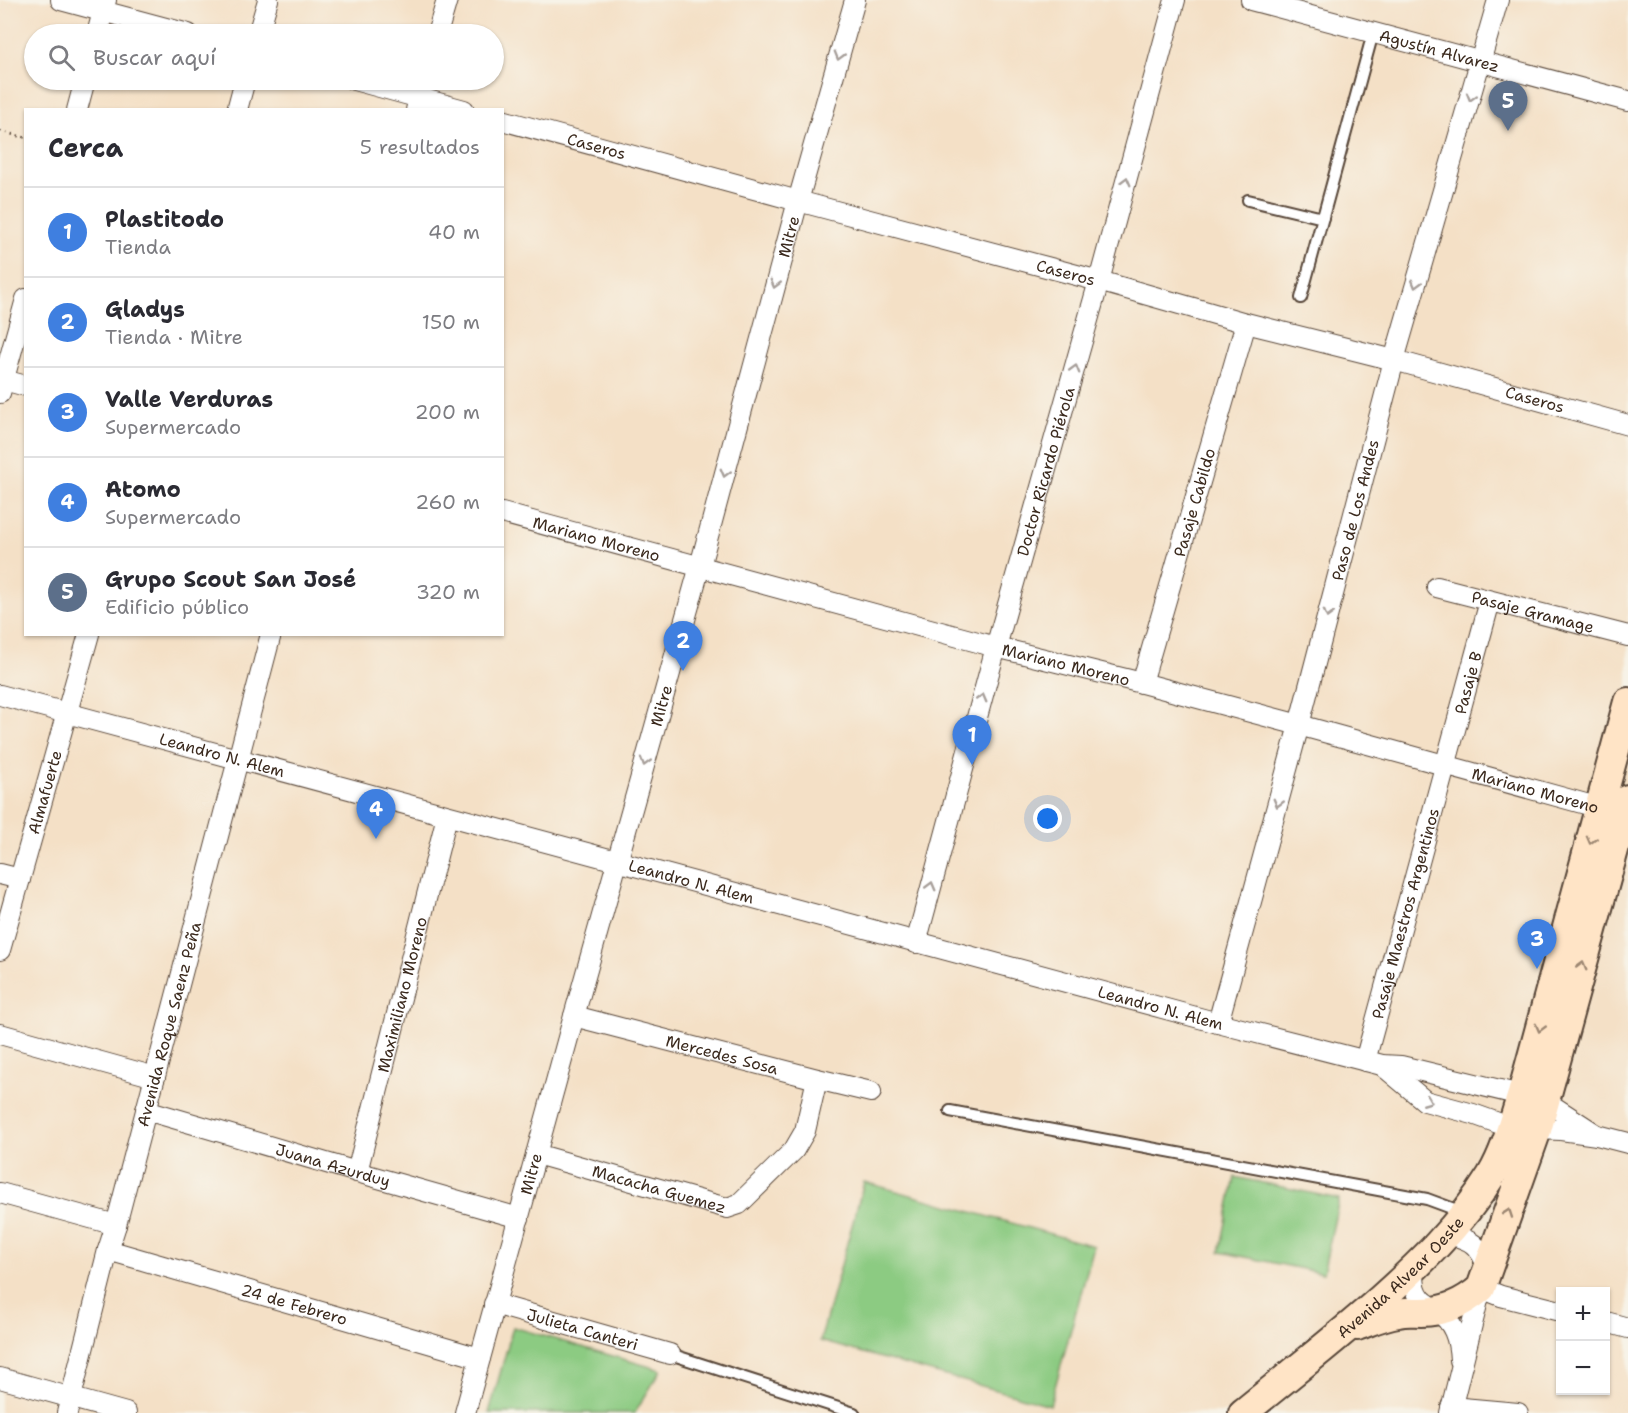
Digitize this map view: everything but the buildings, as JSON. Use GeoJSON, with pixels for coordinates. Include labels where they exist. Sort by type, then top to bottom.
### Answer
{"type":"FeatureCollection","features":[{"type":"Feature","properties":{"kind":"main road","name":"Avenida Alvear Oeste"},"geometry":{"type":"LineString","coordinates":[[1344,1331],[1401,1312],[1437,1311],[1458,1304],[1471,1297],[1485,1279],[1524,1129],[1620,809],[1628,702]]}},
{"type":"Feature","properties":{"kind":"main road","name":"Avenida Alvear Oeste"},"geometry":{"type":"LineString","coordinates":[[1344,1331],[1414,1270],[1466,1213],[1524,1129]]}},
{"type":"Feature","properties":{"kind":"main road"},"geometry":{"type":"LineString","coordinates":[[1244,1413],[1344,1331]]}},
{"type":"Feature","properties":{"kind":"street"},"geometry":{"type":"LineString","coordinates":[[61,0],[105,6],[158,24]]}},
{"type":"Feature","properties":{"kind":"street"},"geometry":{"type":"LineString","coordinates":[[261,24],[268,0]]}},
{"type":"Feature","properties":{"kind":"street"},"geometry":{"type":"LineString","coordinates":[[440,24],[447,0]]}},
{"type":"Feature","properties":{"kind":"street","name":"Mitre"},"geometry":{"type":"LineString","coordinates":[[465,1413],[855,0]]}},
{"type":"Feature","properties":{"kind":"street","name":"Doctor Ricardo Piérola"},"geometry":{"type":"LineString","coordinates":[[916,943],[1175,0]]}},
{"type":"Feature","properties":{"kind":"street","name":"Agustín Alvarez"},"geometry":{"type":"LineString","coordinates":[[1251,0],[1628,101]]}},
{"type":"Feature","properties":{"kind":"street","name":"Paso de Los Andes"},"geometry":{"type":"LineString","coordinates":[[1218,1023],[1299,725],[1394,360],[1498,0]]}},
{"type":"Feature","properties":{"kind":"street"},"geometry":{"type":"LineString","coordinates":[[100,24],[105,6]]}},
{"type":"Feature","properties":{"kind":"street"},"geometry":{"type":"LineString","coordinates":[[78,108],[82,90]]}},
{"type":"Feature","properties":{"kind":"street"},"geometry":{"type":"LineString","coordinates":[[238,108],[242,90]]}},
{"type":"Feature","properties":{"kind":"street"},"geometry":{"type":"LineString","coordinates":[[398,90],[458,108]]}},
{"type":"Feature","properties":{"kind":"street","name":"Caseros"},"geometry":{"type":"LineString","coordinates":[[504,121],[1628,425]]}},
{"type":"Feature","properties":{"kind":"street"},"geometry":{"type":"LineString","coordinates":[[24,306],[1,384],[24,386]]}},
{"type":"Feature","properties":{"kind":"street","name":"Pasaje Cabildo"},"geometry":{"type":"LineString","coordinates":[[1142,683],[1246,323]]}},
{"type":"Feature","properties":{"kind":"street","name":"Mariano Moreno"},"geometry":{"type":"LineString","coordinates":[[504,514],[1445,766],[1620,809]]}},
{"type":"Feature","properties":{"kind":"street","name":"Pasaje Gramage"},"geometry":{"type":"LineString","coordinates":[[1437,587],[1628,636]]}},
{"type":"Feature","properties":{"kind":"street","name":"Pasaje B"},"geometry":{"type":"LineString","coordinates":[[1445,766],[1491,601]]}},
{"type":"Feature","properties":{"kind":"street","name":"Almafuerte"},"geometry":{"type":"LineString","coordinates":[[0,950],[88,636]]}},
{"type":"Feature","properties":{"kind":"street","name":"Avenida Roque Saenz Peña"},"geometry":{"type":"LineString","coordinates":[[69,1406],[270,636]]}},
{"type":"Feature","properties":{"kind":"street","name":"Leandro N. Alem"},"geometry":{"type":"LineString","coordinates":[[0,695],[1218,1023],[1374,1063],[1401,1066],[1533,1098],[1597,1135]]}},
{"type":"Feature","properties":{"kind":"street","name":"Pasaje Maestros Argentinos"},"geometry":{"type":"LineString","coordinates":[[1374,1063],[1445,766]]}},
{"type":"Feature","properties":{"kind":"street","name":"Maximiliano Moreno"},"geometry":{"type":"LineString","coordinates":[[357,1172],[447,816]]}},
{"type":"Feature","properties":{"kind":"street"},"geometry":{"type":"LineString","coordinates":[[0,874],[20,879]]}},
{"type":"Feature","properties":{"kind":"street","name":"Mercedes Sosa"},"geometry":{"type":"LineString","coordinates":[[574,1016],[871,1092]]}},
{"type":"Feature","properties":{"kind":"street"},"geometry":{"type":"LineString","coordinates":[[0,1034],[155,1077]]}},
{"type":"Feature","properties":{"kind":"street","name":"Leandro N. Alem"},"geometry":{"type":"LineString","coordinates":[[1374,1063],[1425,1101],[1524,1129],[1561,1130],[1597,1135],[1628,1143]]}},
{"type":"Feature","properties":{"kind":"street","name":"Macacha Guemez"},"geometry":{"type":"LineString","coordinates":[[536,1155],[727,1208],[739,1204],[794,1150],[805,1131],[816,1079]]}},
{"type":"Feature","properties":{"kind":"street","name":"Juana Azurduy"},"geometry":{"type":"LineString","coordinates":[[146,1110],[519,1218]]}},
{"type":"Feature","properties":{"kind":"street"},"geometry":{"type":"LineString","coordinates":[[0,1193],[116,1225]]}},
{"type":"Feature","properties":{"kind":"street"},"geometry":{"type":"LineString","coordinates":[[1446,1234],[1462,1237],[1474,1244],[1483,1254],[1485,1279],[1451,1410],[1518,1413]]}},
{"type":"Feature","properties":{"kind":"street","name":"24 de Febrero"},"geometry":{"type":"LineString","coordinates":[[108,1250],[480,1358]]}},
{"type":"Feature","properties":{"kind":"street"},"geometry":{"type":"LineString","coordinates":[[1414,1270],[1416,1290],[1424,1302],[1449,1322],[1455,1331],[1460,1348],[1461,1372]]}},
{"type":"Feature","properties":{"kind":"street"},"geometry":{"type":"LineString","coordinates":[[1485,1279],[1502,1296],[1556,1310]]}},
{"type":"Feature","properties":{"kind":"street","name":"Julieta Canteri"},"geometry":{"type":"LineString","coordinates":[[494,1304],[670,1354]]}},
{"type":"Feature","properties":{"kind":"street"},"geometry":{"type":"LineString","coordinates":[[1610,1323],[1628,1328]]}},
{"type":"Feature","properties":{"kind":"street"},"geometry":{"type":"LineString","coordinates":[[0,1378],[69,1406],[126,1413]]}},
{"type":"Feature","properties":{"kind":"lane"},"geometry":{"type":"LineString","coordinates":[[1301,298],[1373,33]]}},
{"type":"Feature","properties":{"kind":"lane"},"geometry":{"type":"LineString","coordinates":[[1248,201],[1323,218]]}},
{"type":"Feature","properties":{"kind":"lane"},"geometry":{"type":"LineString","coordinates":[[950,1111],[1427,1199],[1466,1213]]}},
{"type":"Feature","properties":{"kind":"lane"},"geometry":{"type":"LineString","coordinates":[[670,1354],[854,1413]]}},
{"type":"Feature","properties":{"kind":"path"},"geometry":{"type":"LineString","coordinates":[[0,131],[24,137]]}},
{"type":"Feature","properties":{"kind":"green space"},"geometry":{"type":"Polygon","coordinates":[[[1235,1177],[1339,1199],[1323,1273],[1220,1252],[1235,1177]]]}},
{"type":"Feature","properties":{"kind":"green space"},"geometry":{"type":"Polygon","coordinates":[[[864,1182],[1094,1246],[1050,1405],[820,1341],[864,1182]]]}},
{"type":"Feature","properties":{"kind":"green space"},"geometry":{"type":"Polygon","coordinates":[[[513,1327],[661,1370],[635,1413],[489,1413],[513,1327]]]}},
{"type":"Feature","properties":{"kind":"place","name":"Grupo Scout San José"},"geometry":{"type":"Point","coordinates":[1508,131]}},
{"type":"Feature","properties":{"kind":"place","name":"Gladys"},"geometry":{"type":"Point","coordinates":[683,671]}},
{"type":"Feature","properties":{"kind":"place","name":"Plastitodo"},"geometry":{"type":"Point","coordinates":[972,765]}},
{"type":"Feature","properties":{"kind":"place","name":"Atomo"},"geometry":{"type":"Point","coordinates":[376,839]}},
{"type":"Feature","properties":{"kind":"place","name":"Valle Verduras"},"geometry":{"type":"Point","coordinates":[1537,969]}}]}
